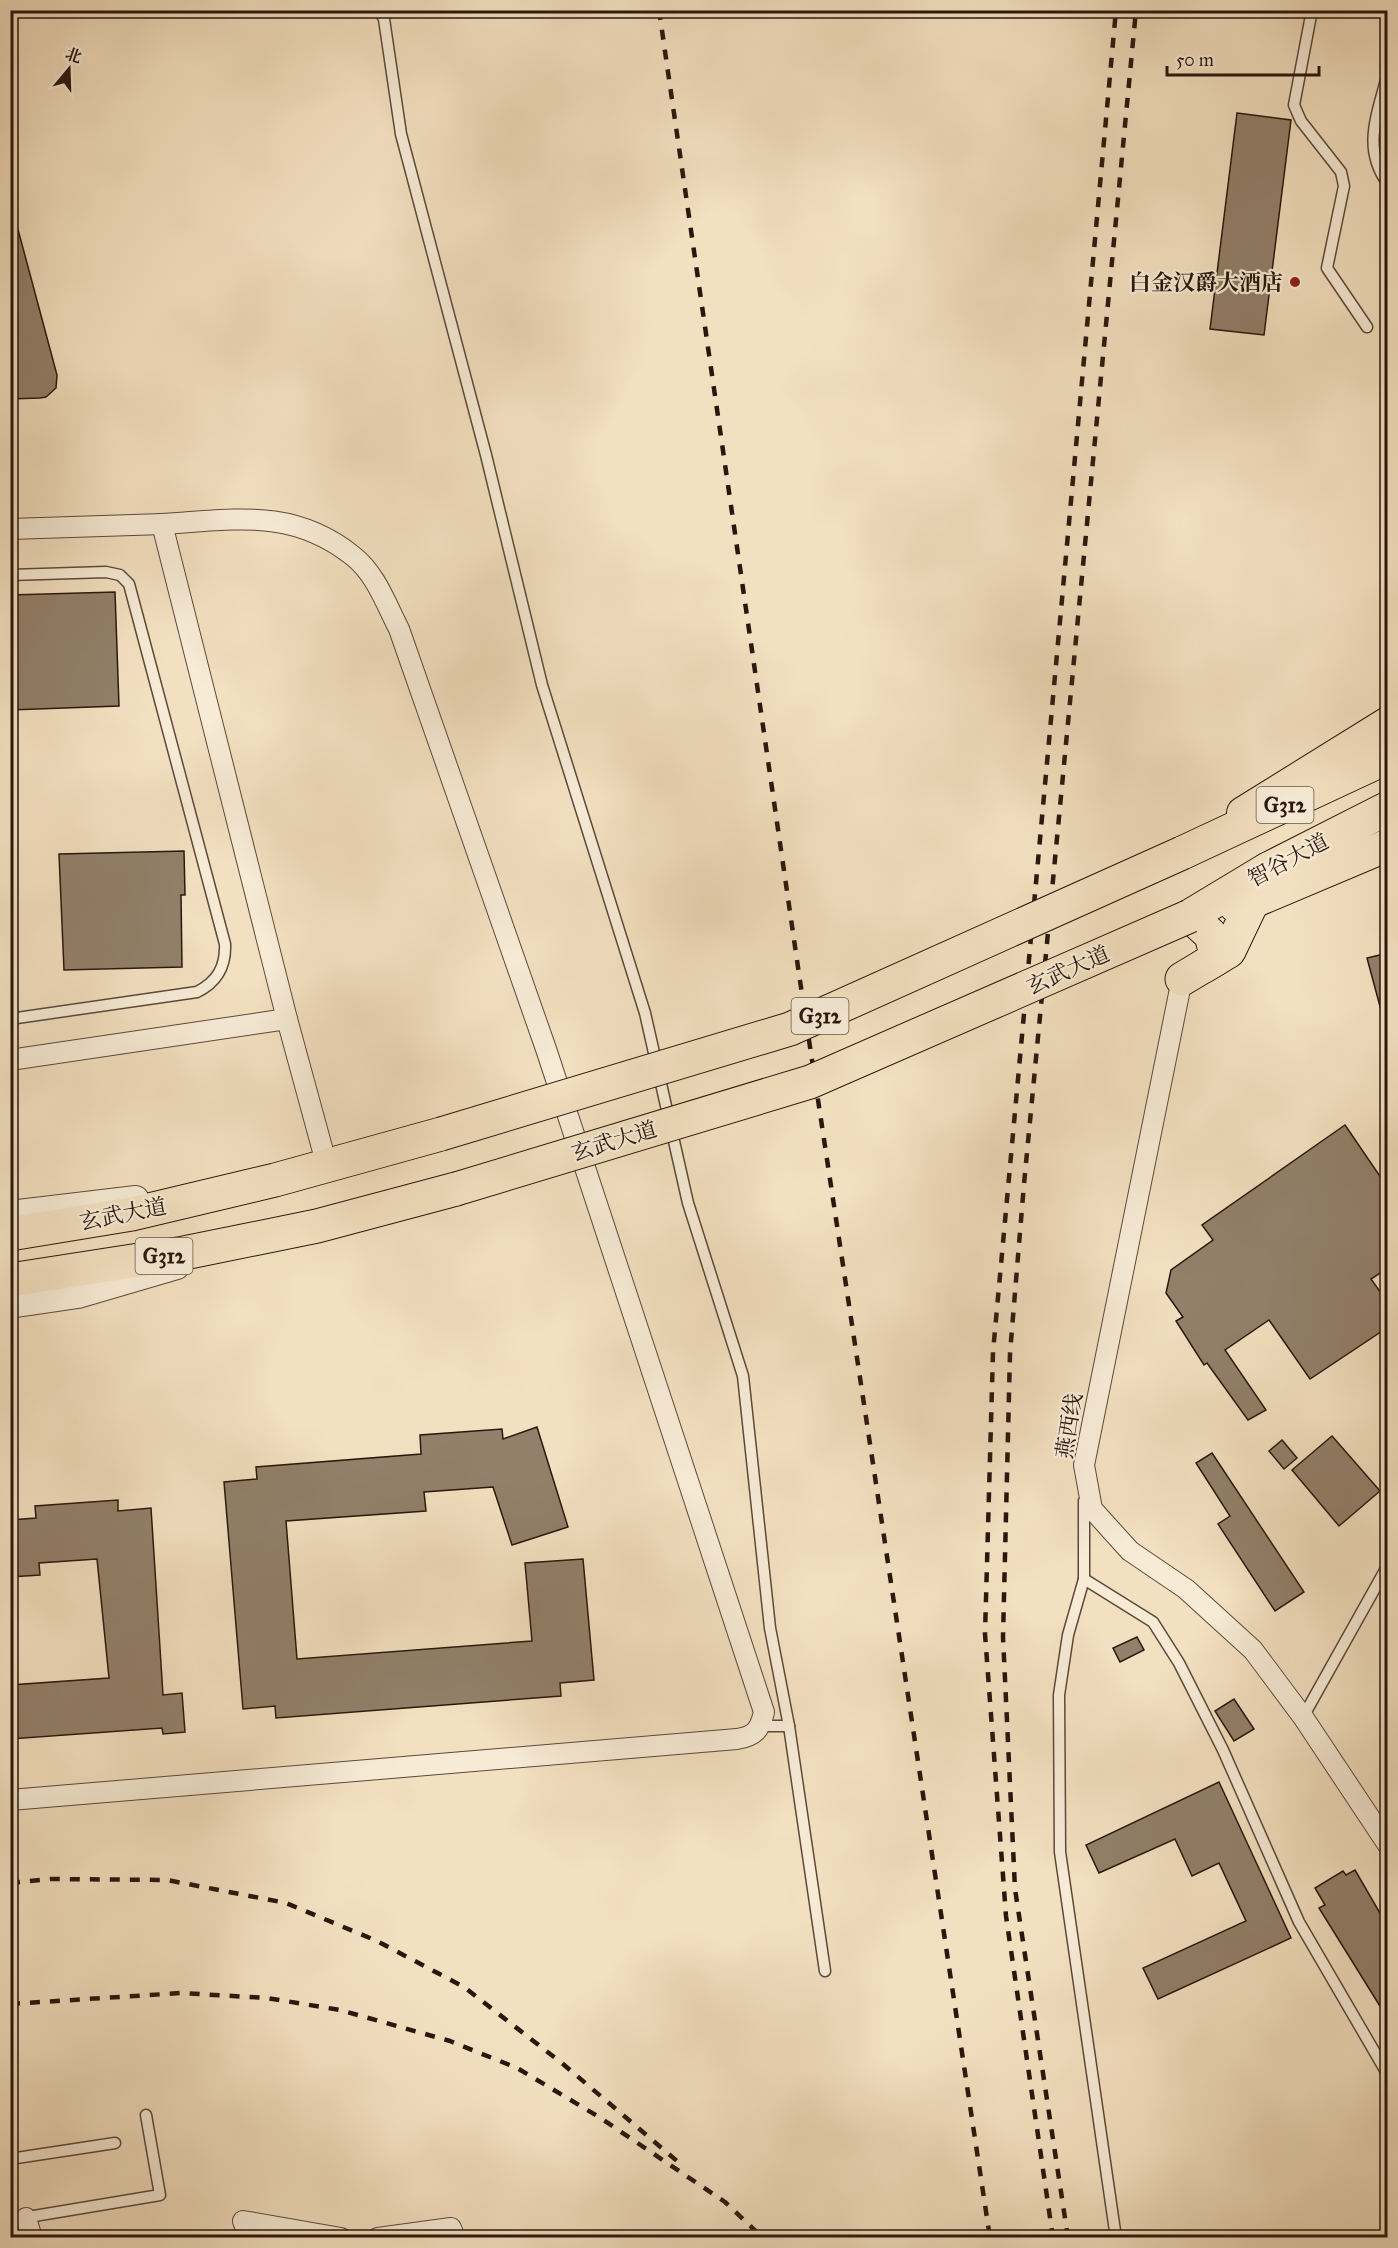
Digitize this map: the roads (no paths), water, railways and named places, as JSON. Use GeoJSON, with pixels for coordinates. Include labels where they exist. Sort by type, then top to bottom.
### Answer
{"type":"FeatureCollection","features":[{"type":"Feature","properties":{"kind":"highway","name":"G312"},"geometry":{"type":"LineString","coordinates":[[1182,853],[1388,757]]}},
{"type":"Feature","properties":{"kind":"highway","name":"智谷大道"},"geometry":{"type":"LineString","coordinates":[[1191,916],[1268,869],[1388,808]]}},
{"type":"Feature","properties":{"kind":"highway","name":"玄武大道"},"geometry":{"type":"LineString","coordinates":[[10,1234],[132,1214],[275,1180],[441,1134],[790,1029],[1182,853]]}},
{"type":"Feature","properties":{"kind":"highway"},"geometry":{"type":"LineString","coordinates":[[1182,979],[1229,951],[1268,869]]}},
{"type":"Feature","properties":{"kind":"highway","name":"玄武大道"},"geometry":{"type":"LineString","coordinates":[[10,1280],[184,1253],[317,1226],[456,1189],[810,1082],[1191,916]]}},
{"type":"Feature","properties":{"kind":"highway"},"geometry":{"type":"LineString","coordinates":[[1182,979],[1217,958],[1211,935],[1191,916]]}},
{"type":"Feature","properties":{"kind":"main road"},"geometry":{"type":"LineString","coordinates":[[1182,853],[1294,779],[1388,723]]}},
{"type":"Feature","properties":{"kind":"main road"},"geometry":{"type":"LineString","coordinates":[[1191,916],[1253,902],[1388,845]]}},
{"type":"Feature","properties":{"kind":"street"},"geometry":{"type":"LineString","coordinates":[[10,529],[162,524],[247,517],[278,520],[303,527],[329,539],[355,557],[375,580],[399,629],[546,1049],[764,1712],[761,1726],[752,1736],[737,1739],[10,1800]]}},
{"type":"Feature","properties":{"kind":"street"},"geometry":{"type":"LineString","coordinates":[[162,524],[287,1019],[327,1166]]}},
{"type":"Feature","properties":{"kind":"street","name":"燕西线"},"geometry":{"type":"LineString","coordinates":[[1182,979],[1084,1465],[1092,1509],[1130,1551],[1186,1589],[1253,1650],[1303,1717],[1388,1845]]}},
{"type":"Feature","properties":{"kind":"street"},"geometry":{"type":"LineString","coordinates":[[10,1060],[287,1019]]}},
{"type":"Feature","properties":{"kind":"street"},"geometry":{"type":"LineString","coordinates":[[10,1213],[275,1180]]}},
{"type":"Feature","properties":{"kind":"street"},"geometry":{"type":"LineString","coordinates":[[10,1306],[78,1296],[317,1226]]}},
{"type":"Feature","properties":{"kind":"street"},"geometry":{"type":"LineString","coordinates":[[18,2219],[32,2238]]}},
{"type":"Feature","properties":{"kind":"street"},"geometry":{"type":"LineString","coordinates":[[249,2238],[243,2221],[341,2238]]}},
{"type":"Feature","properties":{"kind":"street"},"geometry":{"type":"LineString","coordinates":[[378,2238],[451,2228],[455,2238]]}},
{"type":"Feature","properties":{"kind":"lane"},"geometry":{"type":"LineString","coordinates":[[379,10],[384,19],[401,134],[486,455],[542,686],[645,1012],[688,1203],[743,1376],[770,1628],[789,1726],[825,1971]]}},
{"type":"Feature","properties":{"kind":"lane"},"geometry":{"type":"LineString","coordinates":[[1312,10],[1294,105],[1301,121],[1341,172],[1344,186],[1327,268],[1367,327]]}},
{"type":"Feature","properties":{"kind":"lane"},"geometry":{"type":"LineString","coordinates":[[1388,72],[1371,143],[1376,168],[1388,184]]}},
{"type":"Feature","properties":{"kind":"lane"},"geometry":{"type":"LineString","coordinates":[[10,575],[106,572],[120,575],[129,584],[225,944],[225,955],[219,975],[213,982],[197,992],[10,1019]]}},
{"type":"Feature","properties":{"kind":"lane"},"geometry":{"type":"LineString","coordinates":[[1084,1465],[1084,1580],[1068,1635],[1059,1695],[1060,1852],[1116,2238]]}},
{"type":"Feature","properties":{"kind":"lane"},"geometry":{"type":"LineString","coordinates":[[1303,1717],[1388,1565]]}},
{"type":"Feature","properties":{"kind":"lane"},"geometry":{"type":"LineString","coordinates":[[1084,1580],[1153,1622],[1179,1663],[1223,1750],[1299,1922],[1388,2075]]}},
{"type":"Feature","properties":{"kind":"lane"},"geometry":{"type":"LineString","coordinates":[[761,1726],[789,1726]]}},
{"type":"Feature","properties":{"kind":"lane"},"geometry":{"type":"LineString","coordinates":[[18,2219],[160,2195],[146,2115]]}},
{"type":"Feature","properties":{"kind":"lane"},"geometry":{"type":"LineString","coordinates":[[10,2159],[115,2143]]}},
{"type":"Feature","properties":{"kind":"railway"},"geometry":{"type":"LineString","coordinates":[[659,10],[799,974],[990,2238]]}},
{"type":"Feature","properties":{"kind":"railway"},"geometry":{"type":"LineString","coordinates":[[1053,2238],[1006,1916],[985,1634],[993,1352],[1116,10]]}},
{"type":"Feature","properties":{"kind":"railway"},"geometry":{"type":"LineString","coordinates":[[1068,2238],[1015,1889],[1003,1637],[1010,1353],[1024,1184],[1136,10]]}},
{"type":"Feature","properties":{"kind":"railway"},"geometry":{"type":"LineString","coordinates":[[10,1883],[51,1879],[167,1880],[286,1903],[377,1941],[464,1987],[563,2064],[677,2161]]}},
{"type":"Feature","properties":{"kind":"railway"},"geometry":{"type":"LineString","coordinates":[[10,2004],[181,1993],[267,1998],[340,2010],[450,2041],[517,2068],[599,2117],[725,2202],[763,2238]]}},
{"type":"Feature","properties":{"kind":"place","name":"白金汉爵大酒店"},"geometry":{"type":"Point","coordinates":[1295,282]}}]}
